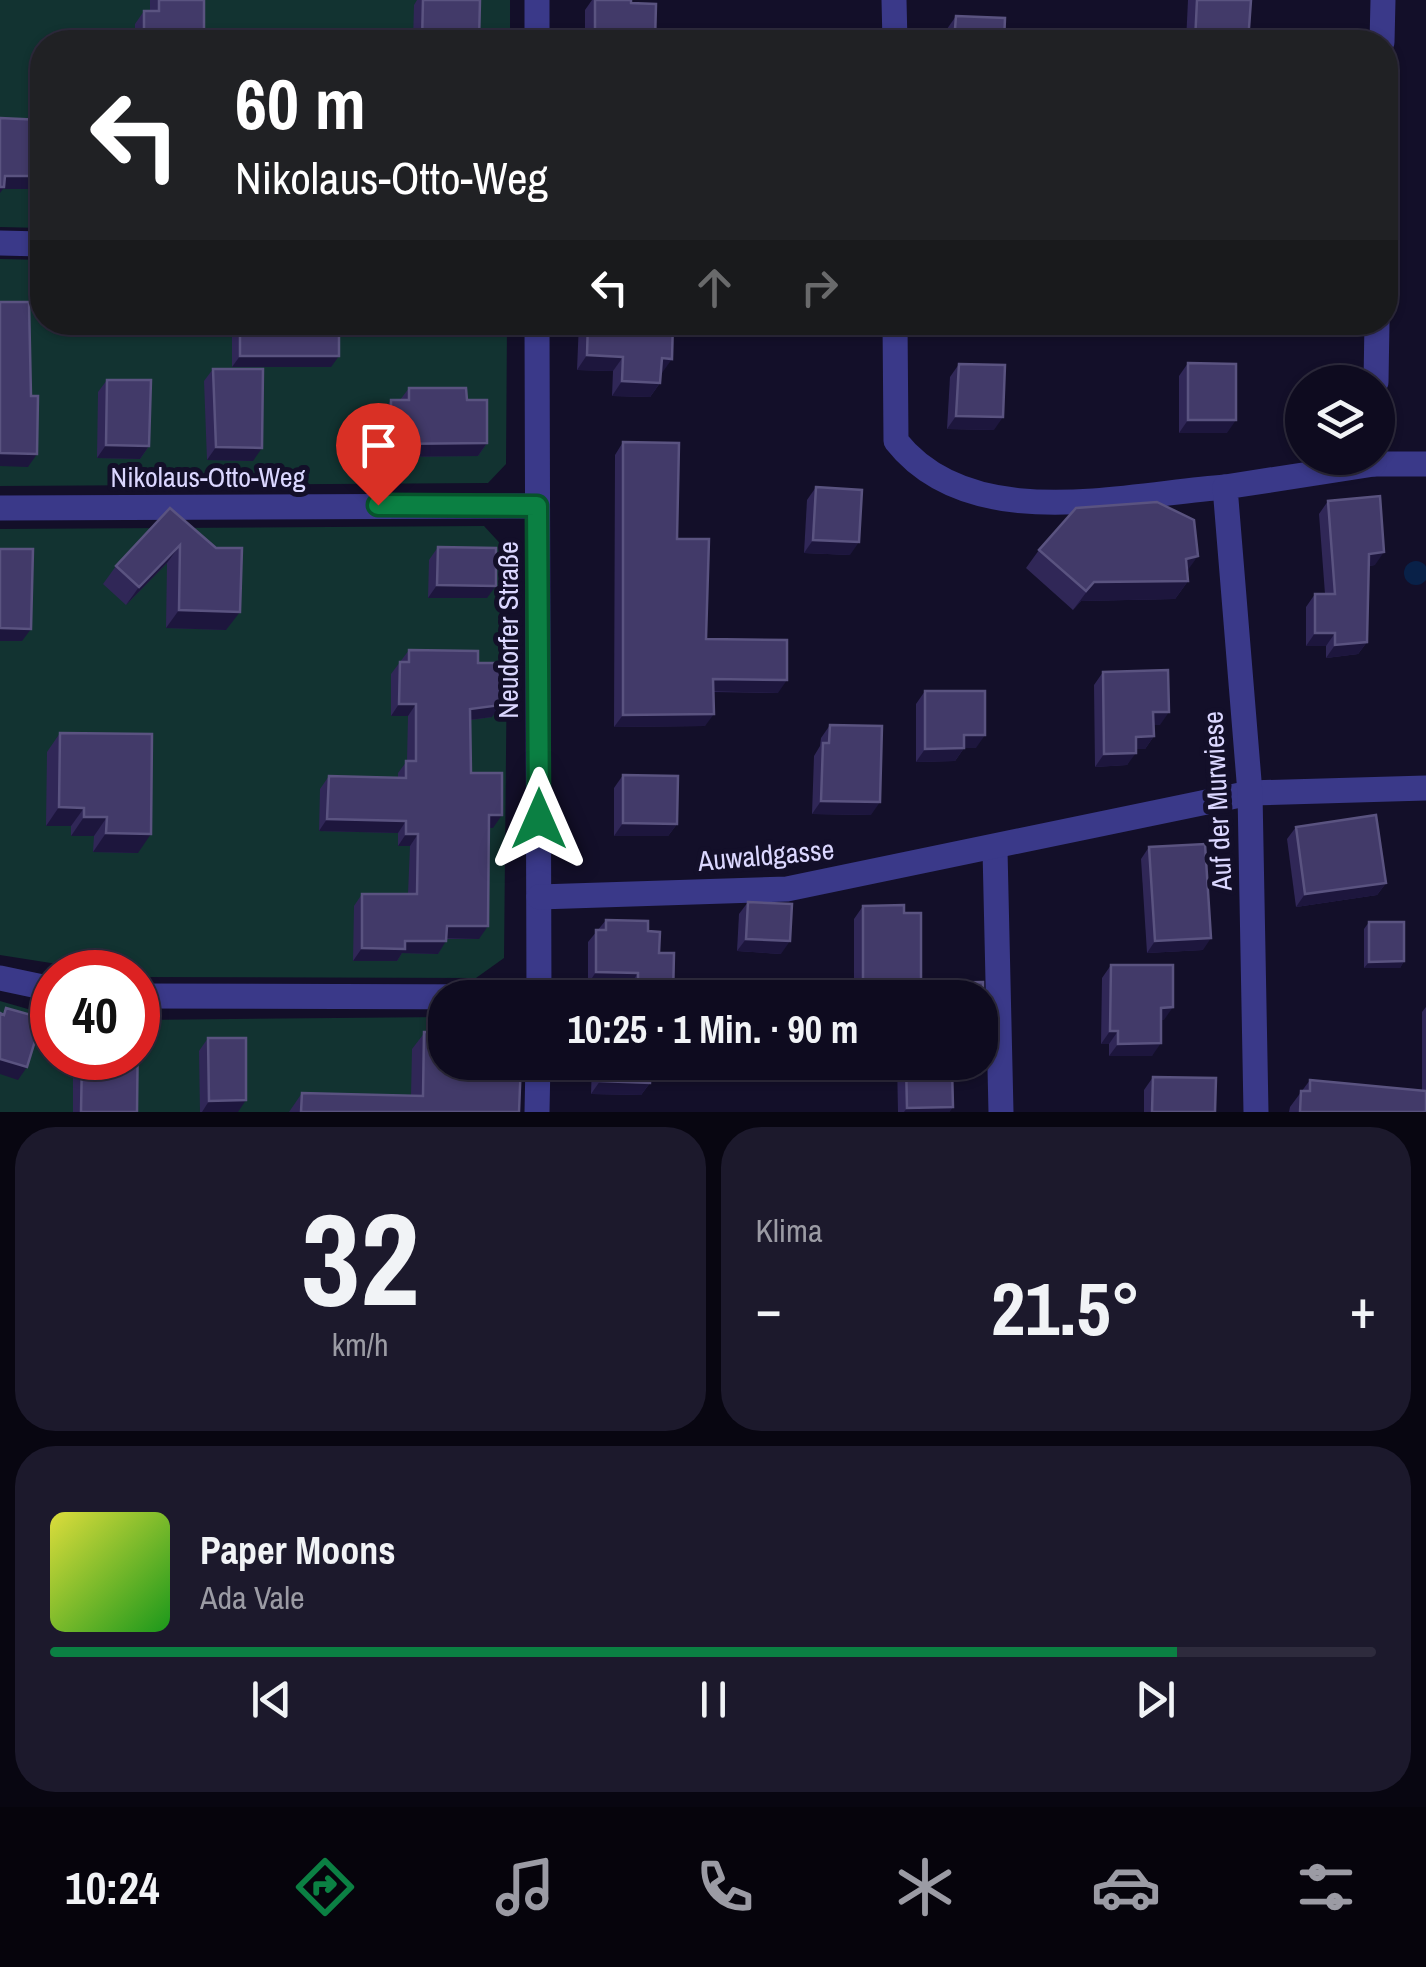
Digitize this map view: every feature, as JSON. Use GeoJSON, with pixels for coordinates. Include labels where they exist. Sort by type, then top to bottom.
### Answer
{"type":"FeatureCollection","features":[{"type":"Feature","properties":{"kind":"street"},"geometry":{"type":"LineString","coordinates":[[537,0],[537,30]]}},
{"type":"Feature","properties":{"kind":"street"},"geometry":{"type":"LineString","coordinates":[[894,0],[894,30]]}},
{"type":"Feature","properties":{"kind":"street"},"geometry":{"type":"LineString","coordinates":[[1382,30],[1383,0]]}},
{"type":"Feature","properties":{"kind":"street"},"geometry":{"type":"LineString","coordinates":[[0,243],[30,244]]}},
{"type":"Feature","properties":{"kind":"street","name":"Neudorfer Straße"},"geometry":{"type":"LineString","coordinates":[[537,335],[539,980]]}},
{"type":"Feature","properties":{"kind":"street"},"geometry":{"type":"LineString","coordinates":[[896,335],[896,442],[906,454],[963,490],[1013,504],[1225,487],[1294,475]]}},
{"type":"Feature","properties":{"kind":"street"},"geometry":{"type":"LineString","coordinates":[[1376,365],[1377,335]]}},
{"type":"Feature","properties":{"kind":"street"},"geometry":{"type":"LineString","coordinates":[[1395,462],[1426,464]]}},
{"type":"Feature","properties":{"kind":"street","name":"Auf der Murwiese"},"geometry":{"type":"LineString","coordinates":[[1225,487],[1250,793],[1256,1112]]}},
{"type":"Feature","properties":{"kind":"street","name":"Nikolaus-Otto-Weg"},"geometry":{"type":"LineString","coordinates":[[0,508],[537,506]]}},
{"type":"Feature","properties":{"kind":"street","name":"Auwaldgasse"},"geometry":{"type":"LineString","coordinates":[[540,897],[787,889],[995,850],[1250,793],[1426,788]]}},
{"type":"Feature","properties":{"kind":"street"},"geometry":{"type":"LineString","coordinates":[[995,850],[1001,1112]]}},
{"type":"Feature","properties":{"kind":"street"},"geometry":{"type":"LineString","coordinates":[[0,978],[30,985]]}},
{"type":"Feature","properties":{"kind":"street"},"geometry":{"type":"LineString","coordinates":[[160,996],[428,997]]}},
{"type":"Feature","properties":{"kind":"street"},"geometry":{"type":"LineString","coordinates":[[537,1112],[538,1080]]}},
{"type":"Feature","properties":{"kind":"green space"},"geometry":{"type":"Polygon","coordinates":[[[0,0],[510,0],[510,30],[30,30],[30,228],[0,227],[0,0]]]}},
{"type":"Feature","properties":{"kind":"green space"},"geometry":{"type":"Polygon","coordinates":[[[0,259],[30,260],[30,335],[507,335],[506,464],[488,483],[0,486],[0,259]]]}},
{"type":"Feature","properties":{"kind":"green space"},"geometry":{"type":"Polygon","coordinates":[[[484,526],[508,552],[504,958],[476,978],[160,977],[160,950],[30,950],[30,960],[0,955],[0,529],[484,526]]]}},
{"type":"Feature","properties":{"kind":"green space"},"geometry":{"type":"Polygon","coordinates":[[[0,1001],[30,1010],[30,1080],[160,1080],[160,1020],[428,1017],[428,1080],[467,1080],[505,1112],[0,1112],[0,1001]]]}},
{"type":"Feature","properties":{"kind":"water"},"geometry":{"type":"Polygon","coordinates":[[[1411,562],[1424,565],[1427,578],[1421,584],[1411,584],[1405,578],[1405,568],[1411,562]]]}},
{"type":"Feature","properties":{"kind":"building"},"geometry":{"type":"Polygon","coordinates":[[[159,0],[204,0],[204,30],[144,30],[144,11],[159,11],[159,0]]]}},
{"type":"Feature","properties":{"kind":"building"},"geometry":{"type":"Polygon","coordinates":[[[423,0],[480,0],[479,30],[422,30],[423,0]]]}},
{"type":"Feature","properties":{"kind":"building"},"geometry":{"type":"Polygon","coordinates":[[[595,0],[656,4],[655,30],[595,30],[595,0]]]}},
{"type":"Feature","properties":{"kind":"building"},"geometry":{"type":"Polygon","coordinates":[[[1197,0],[1251,0],[1249,30],[1196,30],[1197,0]]]}},
{"type":"Feature","properties":{"kind":"building"},"geometry":{"type":"Polygon","coordinates":[[[956,16],[1005,18],[1004,30],[955,30],[956,16]]]}},
{"type":"Feature","properties":{"kind":"building"},"geometry":{"type":"Polygon","coordinates":[[[0,118],[30,119],[30,176],[5,176],[4,187],[0,187],[0,118]]]}},
{"type":"Feature","properties":{"kind":"building"},"geometry":{"type":"Polygon","coordinates":[[[0,302],[29,302],[31,396],[38,396],[37,454],[0,453],[0,302]]]}},
{"type":"Feature","properties":{"kind":"building"},"geometry":{"type":"Polygon","coordinates":[[[240,335],[339,335],[339,356],[240,356],[240,335]]]}},
{"type":"Feature","properties":{"kind":"building"},"geometry":{"type":"Polygon","coordinates":[[[588,335],[673,335],[672,359],[662,358],[660,383],[622,381],[623,357],[587,355],[588,335]]]}},
{"type":"Feature","properties":{"kind":"building"},"geometry":{"type":"Polygon","coordinates":[[[1188,363],[1236,364],[1236,420],[1188,420],[1188,363]]]}},
{"type":"Feature","properties":{"kind":"building"},"geometry":{"type":"Polygon","coordinates":[[[959,364],[1005,365],[1003,417],[956,416],[959,364]]]}},
{"type":"Feature","properties":{"kind":"building"},"geometry":{"type":"Polygon","coordinates":[[[213,369],[263,369],[262,448],[216,447],[213,369]]]}},
{"type":"Feature","properties":{"kind":"building"},"geometry":{"type":"Polygon","coordinates":[[[107,380],[151,380],[149,446],[106,445],[107,380]]]}},
{"type":"Feature","properties":{"kind":"building"},"geometry":{"type":"Polygon","coordinates":[[[409,388],[466,388],[467,400],[487,400],[487,443],[391,444],[391,400],[409,400],[409,388]]]}},
{"type":"Feature","properties":{"kind":"building"},"geometry":{"type":"Polygon","coordinates":[[[623,442],[679,443],[677,539],[709,539],[706,639],[787,640],[787,680],[713,679],[714,714],[623,715],[623,442]]]}},
{"type":"Feature","properties":{"kind":"building"},"geometry":{"type":"Polygon","coordinates":[[[816,487],[862,490],[859,542],[813,540],[816,487]]]}},
{"type":"Feature","properties":{"kind":"building"},"geometry":{"type":"Polygon","coordinates":[[[1380,496],[1384,552],[1369,554],[1367,642],[1335,645],[1335,633],[1315,633],[1315,594],[1335,594],[1328,501],[1380,496]]]}},
{"type":"Feature","properties":{"kind":"building"},"geometry":{"type":"Polygon","coordinates":[[[1157,502],[1194,520],[1198,556],[1186,559],[1188,581],[1094,582],[1086,591],[1039,550],[1076,508],[1157,502]]]}},
{"type":"Feature","properties":{"kind":"building"},"geometry":{"type":"Polygon","coordinates":[[[170,508],[216,548],[242,548],[240,612],[179,610],[180,545],[139,587],[116,566],[170,508]]]}},
{"type":"Feature","properties":{"kind":"building"},"geometry":{"type":"Polygon","coordinates":[[[438,547],[496,548],[496,586],[437,585],[438,547]]]}},
{"type":"Feature","properties":{"kind":"building"},"geometry":{"type":"Polygon","coordinates":[[[0,549],[33,549],[31,629],[0,628],[0,549]]]}},
{"type":"Feature","properties":{"kind":"building"},"geometry":{"type":"Polygon","coordinates":[[[409,650],[478,651],[478,663],[502,663],[501,705],[470,709],[471,773],[502,773],[502,815],[489,815],[488,926],[447,926],[446,941],[405,941],[405,949],[362,948],[362,894],[417,894],[418,834],[406,834],[406,821],[327,819],[329,776],[406,778],[406,761],[416,761],[416,704],[399,704],[400,662],[409,662],[409,650]]]}},
{"type":"Feature","properties":{"kind":"building"},"geometry":{"type":"Polygon","coordinates":[[[1168,670],[1169,712],[1153,712],[1154,736],[1136,737],[1136,753],[1104,754],[1103,672],[1168,670]]]}},
{"type":"Feature","properties":{"kind":"building"},"geometry":{"type":"Polygon","coordinates":[[[925,691],[985,691],[985,735],[964,735],[964,748],[925,749],[925,691]]]}},
{"type":"Feature","properties":{"kind":"building"},"geometry":{"type":"Polygon","coordinates":[[[830,725],[882,726],[880,802],[821,801],[823,743],[829,743],[830,725]]]}},
{"type":"Feature","properties":{"kind":"building"},"geometry":{"type":"Polygon","coordinates":[[[60,733],[152,734],[151,834],[106,833],[107,817],[84,817],[84,808],[59,807],[60,733]]]}},
{"type":"Feature","properties":{"kind":"building"},"geometry":{"type":"Polygon","coordinates":[[[623,775],[678,776],[677,824],[623,823],[623,775]]]}},
{"type":"Feature","properties":{"kind":"building"},"geometry":{"type":"Polygon","coordinates":[[[1376,815],[1386,883],[1305,894],[1296,827],[1376,815]]]}},
{"type":"Feature","properties":{"kind":"building"},"geometry":{"type":"Polygon","coordinates":[[[1205,844],[1211,938],[1155,941],[1149,847],[1205,844]]]}},
{"type":"Feature","properties":{"kind":"building"},"geometry":{"type":"Polygon","coordinates":[[[748,902],[792,904],[790,941],[746,939],[748,902]]]}},
{"type":"Feature","properties":{"kind":"building"},"geometry":{"type":"Polygon","coordinates":[[[904,905],[904,913],[921,913],[921,980],[863,980],[863,906],[904,905]]]}},
{"type":"Feature","properties":{"kind":"building"},"geometry":{"type":"Polygon","coordinates":[[[606,920],[648,921],[648,931],[660,932],[659,953],[674,953],[673,980],[638,980],[638,973],[596,972],[596,930],[606,930],[606,920]]]}},
{"type":"Feature","properties":{"kind":"building"},"geometry":{"type":"Polygon","coordinates":[[[1369,922],[1404,922],[1404,961],[1369,962],[1369,922]]]}},
{"type":"Feature","properties":{"kind":"building"},"geometry":{"type":"Polygon","coordinates":[[[1111,965],[1173,965],[1173,1007],[1161,1008],[1161,1043],[1118,1044],[1118,1031],[1110,1031],[1111,965]]]}},
{"type":"Feature","properties":{"kind":"building"},"geometry":{"type":"Polygon","coordinates":[[[6,1008],[30,1015],[27,1067],[0,1059],[0,1013],[4,1015],[6,1008]]]}},
{"type":"Feature","properties":{"kind":"building"},"geometry":{"type":"Polygon","coordinates":[[[424,1032],[428,1032],[428,1080],[520,1080],[519,1112],[301,1112],[302,1093],[423,1096],[424,1032]]]}},
{"type":"Feature","properties":{"kind":"building"},"geometry":{"type":"Polygon","coordinates":[[[208,1038],[246,1038],[246,1100],[209,1101],[208,1038]]]}},
{"type":"Feature","properties":{"kind":"building"},"geometry":{"type":"Polygon","coordinates":[[[1153,1077],[1216,1078],[1215,1112],[1152,1112],[1153,1077]]]}},
{"type":"Feature","properties":{"kind":"building"},"geometry":{"type":"Polygon","coordinates":[[[82,1080],[138,1080],[137,1112],[81,1112],[82,1080]]]}},
{"type":"Feature","properties":{"kind":"building"},"geometry":{"type":"Polygon","coordinates":[[[600,1080],[650,1080],[650,1083],[600,1080]]]}},
{"type":"Feature","properties":{"kind":"building"},"geometry":{"type":"Polygon","coordinates":[[[906,1080],[952,1080],[953,1107],[907,1108],[906,1080]]]}},
{"type":"Feature","properties":{"kind":"building"},"geometry":{"type":"Polygon","coordinates":[[[1310,1080],[1426,1091],[1426,1112],[1300,1112],[1301,1091],[1310,1091],[1310,1080]]]}},
{"type":"Feature","properties":{"kind":"route"},"geometry":{"type":"LineString","coordinates":[[378,505],[537,506],[539,819]]}}]}
